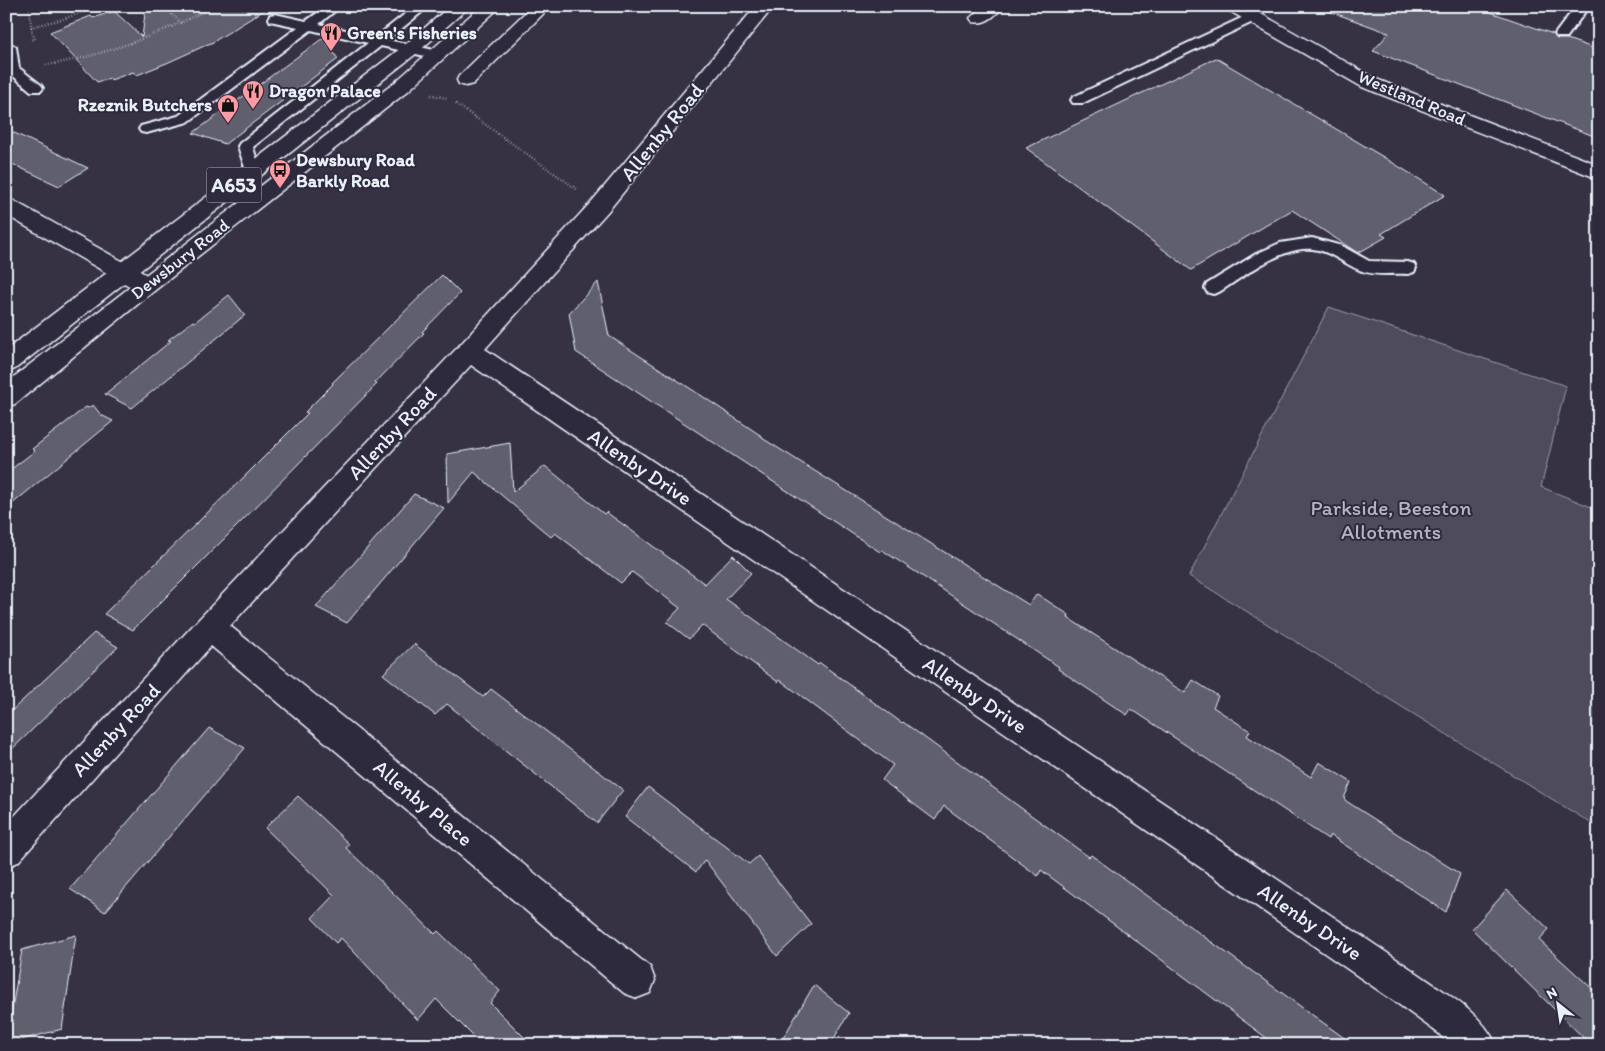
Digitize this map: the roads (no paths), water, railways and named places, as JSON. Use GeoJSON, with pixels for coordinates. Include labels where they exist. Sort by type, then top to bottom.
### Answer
{"type":"FeatureCollection","features":[{"type":"Feature","properties":{"kind":"street","name":"Dewsbury Road"},"geometry":{"type":"LineString","coordinates":[[6,363],[412,49],[461,6]]}},
{"type":"Feature","properties":{"kind":"street","name":"Dewsbury Road"},"geometry":{"type":"LineString","coordinates":[[6,397],[146,285],[401,87],[492,6]]}},
{"type":"Feature","properties":{"kind":"street"},"geometry":{"type":"LineString","coordinates":[[466,80],[542,6]]}},
{"type":"Feature","properties":{"kind":"street","name":"Allenby Road"},"geometry":{"type":"LineString","coordinates":[[6,850],[210,627],[469,351],[601,205],[765,6]]}},
{"type":"Feature","properties":{"kind":"street"},"geometry":{"type":"LineString","coordinates":[[979,18],[994,6]]}},
{"type":"Feature","properties":{"kind":"street","name":"Westland Road"},"geometry":{"type":"LineString","coordinates":[[1234,6],[1369,83],[1599,173]]}},
{"type":"Feature","properties":{"kind":"street"},"geometry":{"type":"LineString","coordinates":[[6,206],[146,285]]}},
{"type":"Feature","properties":{"kind":"street","name":"Allenby Drive"},"geometry":{"type":"LineString","coordinates":[[469,351],[1407,988],[1451,1020],[1477,1045]]}},
{"type":"Feature","properties":{"kind":"street","name":"Allenby Place"},"geometry":{"type":"LineString","coordinates":[[210,627],[637,980]]}},
{"type":"Feature","properties":{"kind":"lane"},"geometry":{"type":"LineString","coordinates":[[146,129],[182,119],[335,6]]}},
{"type":"Feature","properties":{"kind":"lane"},"geometry":{"type":"LineString","coordinates":[[253,171],[245,146],[423,6]]}},
{"type":"Feature","properties":{"kind":"lane"},"geometry":{"type":"LineString","coordinates":[[1562,34],[1583,6]]}},
{"type":"Feature","properties":{"kind":"lane"},"geometry":{"type":"LineString","coordinates":[[1078,100],[1252,17]]}},
{"type":"Feature","properties":{"kind":"lane"},"geometry":{"type":"LineString","coordinates":[[275,18],[438,55]]}},
{"type":"Feature","properties":{"kind":"lane"},"geometry":{"type":"LineString","coordinates":[[9,47],[9,71],[36,88]]}},
{"type":"Feature","properties":{"kind":"lane"},"geometry":{"type":"LineString","coordinates":[[1213,288],[1262,258],[1286,247],[1312,243],[1336,250],[1366,267],[1408,268]]}},
{"type":"Feature","properties":{"kind":"place","name":"Green's Fisheries"},"geometry":{"type":"Point","coordinates":[331,52]}},
{"type":"Feature","properties":{"kind":"place","name":"Dragon Palace"},"geometry":{"type":"Point","coordinates":[253,110]}},
{"type":"Feature","properties":{"kind":"place","name":"Rzeznik Butchers"},"geometry":{"type":"Point","coordinates":[228,124]}},
{"type":"Feature","properties":{"kind":"place","name":"Dewsbury Road Barkly Road"},"geometry":{"type":"Point","coordinates":[280,189]}},
{"type":"Feature","properties":{"kind":"park label","name":"Parkside, Beeston Allotments"},"geometry":{"type":"Point","coordinates":[1391,520]}}]}
